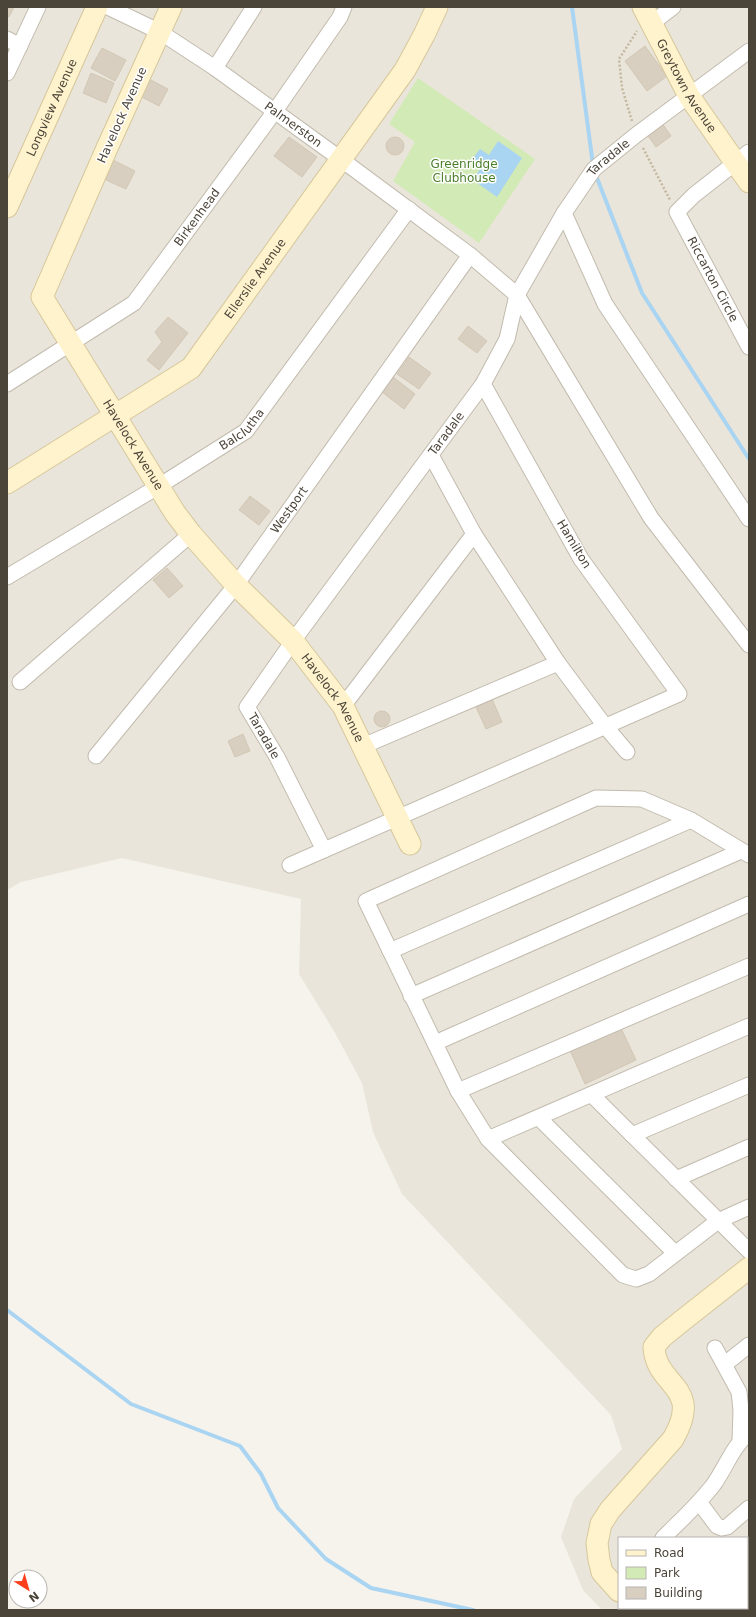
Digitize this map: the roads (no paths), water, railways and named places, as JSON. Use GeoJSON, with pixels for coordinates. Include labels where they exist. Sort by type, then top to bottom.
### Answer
{"type":"FeatureCollection","features":[{"type":"Feature","properties":{"kind":"street"},"geometry":{"type":"LineString","coordinates":[[7,73],[38,7]]}},
{"type":"Feature","properties":{"kind":"street","name":"Longview Avenue"},"geometry":{"type":"LineString","coordinates":[[7,207],[97,7]]}},
{"type":"Feature","properties":{"kind":"street","name":"Palmerston"},"geometry":{"type":"LineString","coordinates":[[108,7],[160,32],[215,68],[409,209],[470,255],[517,295],[651,518],[749,645]]}},
{"type":"Feature","properties":{"kind":"street","name":"Havelock Avenue"},"geometry":{"type":"LineString","coordinates":[[171,7],[42,297],[175,513],[191,534],[236,585],[293,641],[344,706],[396,818],[410,844]]}},
{"type":"Feature","properties":{"kind":"street"},"geometry":{"type":"LineString","coordinates":[[215,68],[254,7]]}},
{"type":"Feature","properties":{"kind":"street","name":"Birkenhead"},"geometry":{"type":"LineString","coordinates":[[7,384],[134,303],[275,111],[340,17],[344,7]]}},
{"type":"Feature","properties":{"kind":"street","name":"Ellerslie Avenue"},"geometry":{"type":"LineString","coordinates":[[7,483],[191,368],[406,70],[437,7]]}},
{"type":"Feature","properties":{"kind":"street"},"geometry":{"type":"LineString","coordinates":[[644,19],[674,7]]}},
{"type":"Feature","properties":{"kind":"street","name":"Greytown Avenue"},"geometry":{"type":"LineString","coordinates":[[644,19],[689,96],[742,157],[749,182]]}},
{"type":"Feature","properties":{"kind":"street"},"geometry":{"type":"LineString","coordinates":[[7,38],[20,46]]}},
{"type":"Feature","properties":{"kind":"street","name":"Taradale"},"geometry":{"type":"LineString","coordinates":[[324,850],[277,757],[247,707],[293,641],[483,384],[507,339],[517,295],[564,213],[594,169],[636,135],[749,51]]}},
{"type":"Feature","properties":{"kind":"street","name":"Riccarton Circle"},"geometry":{"type":"LineString","coordinates":[[742,157],[694,194],[677,212],[749,347]]}},
{"type":"Feature","properties":{"kind":"street","name":"Balclutha"},"geometry":{"type":"LineString","coordinates":[[7,577],[246,431],[409,209]]}},
{"type":"Feature","properties":{"kind":"street"},"geometry":{"type":"LineString","coordinates":[[564,213],[605,304],[749,519]]}},
{"type":"Feature","properties":{"kind":"street","name":"Westport"},"geometry":{"type":"LineString","coordinates":[[96,756],[236,585],[470,255]]}},
{"type":"Feature","properties":{"kind":"street","name":"Hamilton"},"geometry":{"type":"LineString","coordinates":[[483,384],[581,559],[679,694],[605,726]]}},
{"type":"Feature","properties":{"kind":"street"},"geometry":{"type":"LineString","coordinates":[[431,455],[474,534],[558,663],[605,726],[627,752]]}},
{"type":"Feature","properties":{"kind":"street"},"geometry":{"type":"LineString","coordinates":[[20,682],[191,534]]}},
{"type":"Feature","properties":{"kind":"street"},"geometry":{"type":"LineString","coordinates":[[344,706],[474,534]]}},
{"type":"Feature","properties":{"kind":"street"},"geometry":{"type":"LineString","coordinates":[[363,746],[558,663]]}},
{"type":"Feature","properties":{"kind":"street"},"geometry":{"type":"LineString","coordinates":[[290,865],[605,726]]}},
{"type":"Feature","properties":{"kind":"street"},"geometry":{"type":"LineString","coordinates":[[745,853],[691,820],[642,799],[596,798],[366,901],[458,1091],[488,1139],[624,1274],[636,1280],[649,1274],[675,1252],[718,1221],[749,1206]]}},
{"type":"Feature","properties":{"kind":"street"},"geometry":{"type":"LineString","coordinates":[[390,951],[691,820]]}},
{"type":"Feature","properties":{"kind":"street"},"geometry":{"type":"LineString","coordinates":[[411,996],[745,853]]}},
{"type":"Feature","properties":{"kind":"street"},"geometry":{"type":"LineString","coordinates":[[435,1043],[749,904]]}},
{"type":"Feature","properties":{"kind":"street"},"geometry":{"type":"LineString","coordinates":[[458,1091],[749,966]]}},
{"type":"Feature","properties":{"kind":"street"},"geometry":{"type":"LineString","coordinates":[[488,1139],[749,1026]]}},
{"type":"Feature","properties":{"kind":"street"},"geometry":{"type":"LineString","coordinates":[[632,1136],[749,1085]]}},
{"type":"Feature","properties":{"kind":"street"},"geometry":{"type":"LineString","coordinates":[[592,1095],[749,1251]]}},
{"type":"Feature","properties":{"kind":"street"},"geometry":{"type":"LineString","coordinates":[[539,1118],[675,1252]]}},
{"type":"Feature","properties":{"kind":"street"},"geometry":{"type":"LineString","coordinates":[[676,1179],[749,1147]]}},
{"type":"Feature","properties":{"kind":"street"},"geometry":{"type":"LineString","coordinates":[[618,1591],[602,1572],[598,1560],[597,1543],[601,1524],[610,1510],[673,1439],[680,1426],[683,1414],[684,1406],[680,1393],[655,1358],[654,1347],[662,1337],[749,1268]]}},
{"type":"Feature","properties":{"kind":"street"},"geometry":{"type":"LineString","coordinates":[[725,1364],[749,1345]]}},
{"type":"Feature","properties":{"kind":"street"},"geometry":{"type":"LineString","coordinates":[[664,1537],[699,1502],[714,1484],[744,1437],[739,1392],[715,1348]]}},
{"type":"Feature","properties":{"kind":"street"},"geometry":{"type":"LineString","coordinates":[[699,1502],[716,1526],[722,1528],[727,1526],[749,1508]]}},
{"type":"Feature","properties":{"kind":"water"},"geometry":{"type":"Polygon","coordinates":[[[498,141],[522,158],[497,197],[473,180],[480,169],[470,162],[480,149],[489,155],[498,141]]]}},
{"type":"Feature","properties":{"kind":"waterway"},"geometry":{"type":"LineString","coordinates":[[572,7],[593,165]]}},
{"type":"Feature","properties":{"kind":"waterway"},"geometry":{"type":"LineString","coordinates":[[595,173],[642,293],[749,459]]}},
{"type":"Feature","properties":{"kind":"waterway"},"geometry":{"type":"LineString","coordinates":[[7,1310],[131,1404],[240,1446],[261,1474],[278,1508],[326,1559],[371,1588],[473,1610]]}},
{"type":"Feature","properties":{"kind":"park label","name":"Greenridge Clubhouse"},"geometry":{"type":"Point","coordinates":[464,171]}}]}
